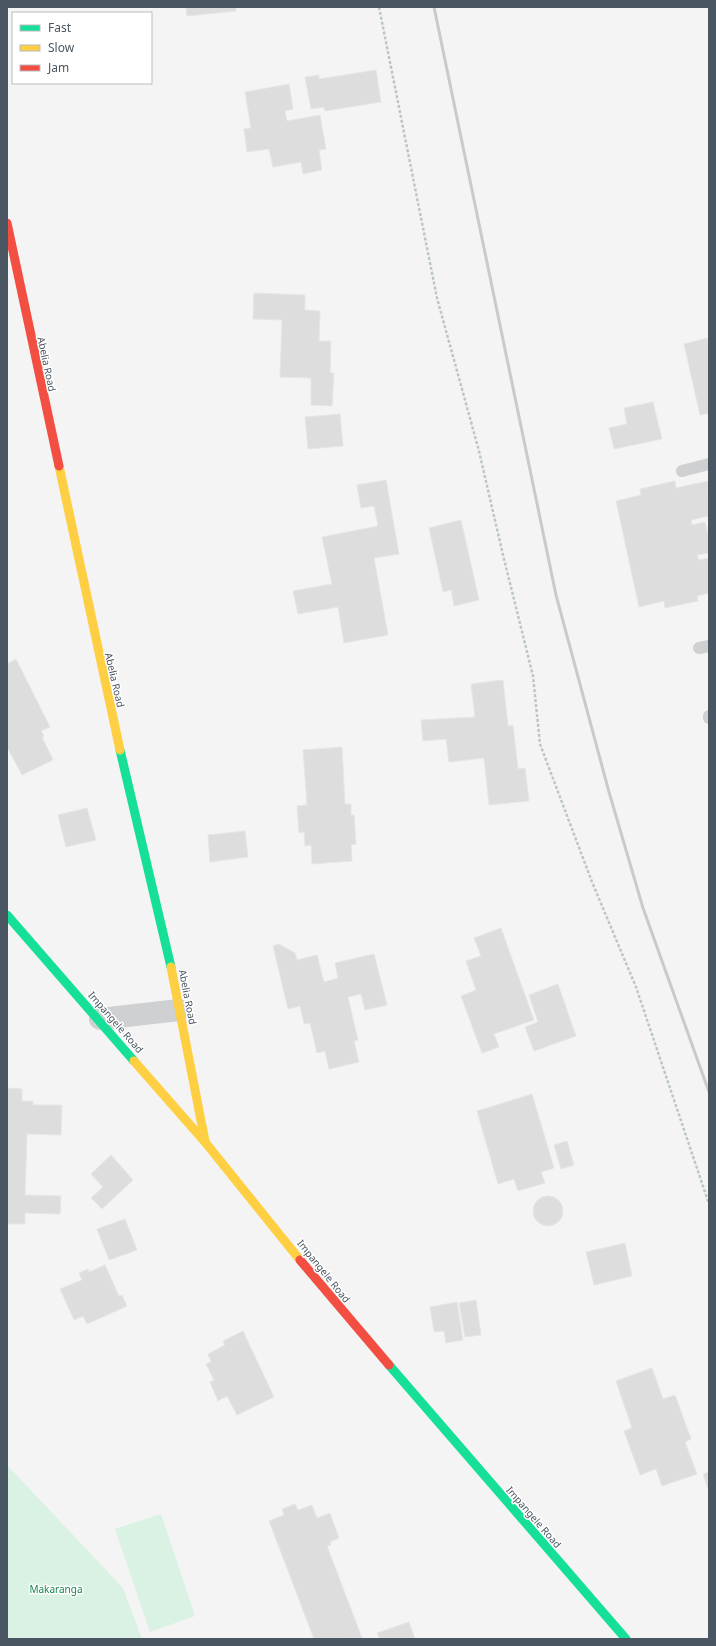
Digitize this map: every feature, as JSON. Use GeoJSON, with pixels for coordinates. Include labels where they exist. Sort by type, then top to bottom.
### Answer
{"type":"FeatureCollection","features":[{"type":"Feature","properties":{"kind":"street","name":"Abelia Road"},"geometry":{"type":"LineString","coordinates":[[7,223],[106,689],[179,1010],[205,1142]]}},
{"type":"Feature","properties":{"kind":"street","name":"Impangele Road"},"geometry":{"type":"LineString","coordinates":[[7,915],[205,1142],[340,1309],[626,1639]]}},
{"type":"Feature","properties":{"kind":"street"},"geometry":{"type":"LineString","coordinates":[[100,1020],[179,1010]]}},
{"type":"Feature","properties":{"kind":"lane"},"geometry":{"type":"LineString","coordinates":[[682,471],[709,464]]}},
{"type":"Feature","properties":{"kind":"path"},"geometry":{"type":"LineString","coordinates":[[379,7],[437,298],[479,451],[533,676],[540,744],[592,882],[636,987],[709,1204]]}},
{"type":"Feature","properties":{"kind":"green space","name":"Makaranga"},"geometry":{"type":"Polygon","coordinates":[[[7,1465],[123,1588],[142,1639],[7,1639],[7,1465]]]}},
{"type":"Feature","properties":{"kind":"green space"},"geometry":{"type":"Polygon","coordinates":[[[161,1514],[195,1616],[150,1632],[115,1529],[161,1514]]]}},
{"type":"Feature","properties":{"kind":"building"},"geometry":{"type":"Polygon","coordinates":[[[186,7],[236,7],[236,11],[187,16],[186,7]]]}},
{"type":"Feature","properties":{"kind":"building"},"geometry":{"type":"Polygon","coordinates":[[[376,70],[381,102],[325,111],[324,107],[311,109],[305,77],[319,75],[319,79],[376,70]]]}},
{"type":"Feature","properties":{"kind":"building"},"geometry":{"type":"Polygon","coordinates":[[[289,84],[293,109],[285,111],[287,121],[320,115],[326,149],[319,150],[322,170],[303,174],[301,162],[273,167],[269,149],[247,152],[244,129],[251,128],[245,92],[289,84]]]}},
{"type":"Feature","properties":{"kind":"building"},"geometry":{"type":"Polygon","coordinates":[[[254,293],[305,295],[305,310],[320,311],[319,341],[331,341],[330,373],[334,373],[332,406],[311,405],[311,378],[280,377],[282,320],[253,319],[254,293]]]}},
{"type":"Feature","properties":{"kind":"building"},"geometry":{"type":"Polygon","coordinates":[[[707,338],[709,346],[709,413],[700,415],[684,344],[707,338]]]}},
{"type":"Feature","properties":{"kind":"building"},"geometry":{"type":"Polygon","coordinates":[[[653,402],[662,439],[614,449],[609,428],[627,424],[624,408],[653,402]]]}},
{"type":"Feature","properties":{"kind":"building"},"geometry":{"type":"Polygon","coordinates":[[[340,414],[343,446],[308,449],[305,417],[340,414]]]}},
{"type":"Feature","properties":{"kind":"building"},"geometry":{"type":"Polygon","coordinates":[[[386,480],[399,554],[374,558],[388,635],[344,643],[338,607],[298,614],[293,591],[332,584],[322,537],[378,526],[374,506],[361,508],[357,485],[386,480]]]}},
{"type":"Feature","properties":{"kind":"building"},"geometry":{"type":"Polygon","coordinates":[[[675,481],[676,488],[708,481],[709,516],[691,520],[692,525],[705,522],[709,538],[709,553],[697,555],[699,560],[709,558],[709,593],[697,596],[698,601],[665,608],[664,601],[639,607],[616,501],[641,495],[640,489],[675,481]]]}},
{"type":"Feature","properties":{"kind":"building"},"geometry":{"type":"Polygon","coordinates":[[[461,520],[479,600],[454,606],[451,590],[443,592],[429,528],[461,520]]]}},
{"type":"Feature","properties":{"kind":"building"},"geometry":{"type":"Polygon","coordinates":[[[16,659],[50,727],[41,731],[44,736],[42,737],[53,760],[22,775],[7,747],[7,664],[16,659]]]}},
{"type":"Feature","properties":{"kind":"building"},"geometry":{"type":"Polygon","coordinates":[[[503,680],[508,726],[513,725],[518,769],[525,768],[529,801],[489,805],[484,758],[449,762],[446,739],[423,741],[421,720],[475,717],[471,684],[503,680]]]}},
{"type":"Feature","properties":{"kind":"building"},"geometry":{"type":"Polygon","coordinates":[[[342,747],[345,804],[351,804],[351,815],[354,815],[356,844],[351,845],[352,861],[312,864],[311,845],[305,846],[304,832],[299,833],[297,806],[307,805],[303,750],[342,747]]]}},
{"type":"Feature","properties":{"kind":"building"},"geometry":{"type":"Polygon","coordinates":[[[87,808],[96,840],[66,847],[58,815],[87,808]]]}},
{"type":"Feature","properties":{"kind":"building"},"geometry":{"type":"Polygon","coordinates":[[[245,831],[248,857],[210,862],[208,835],[245,831]]]}},
{"type":"Feature","properties":{"kind":"building"},"geometry":{"type":"Polygon","coordinates":[[[501,928],[534,1020],[494,1034],[499,1047],[482,1053],[461,996],[476,990],[466,961],[481,956],[474,938],[501,928]]]}},
{"type":"Feature","properties":{"kind":"building"},"geometry":{"type":"Polygon","coordinates":[[[279,944],[295,953],[297,960],[317,955],[324,982],[338,978],[335,963],[374,954],[387,1005],[365,1010],[361,994],[348,997],[358,1040],[354,1041],[359,1062],[329,1069],[325,1051],[317,1053],[310,1023],[304,1024],[300,1006],[288,1009],[273,946],[279,944]]]}},
{"type":"Feature","properties":{"kind":"building"},"geometry":{"type":"Polygon","coordinates":[[[558,984],[576,1036],[534,1051],[525,1027],[538,1022],[529,995],[558,984]]]}},
{"type":"Feature","properties":{"kind":"building"},"geometry":{"type":"Polygon","coordinates":[[[7,1088],[22,1089],[22,1101],[33,1101],[33,1105],[62,1105],[61,1135],[27,1134],[25,1195],[61,1196],[60,1214],[25,1213],[25,1224],[7,1224],[7,1088]]]}},
{"type":"Feature","properties":{"kind":"building"},"geometry":{"type":"Polygon","coordinates":[[[532,1094],[554,1168],[541,1172],[545,1183],[518,1191],[514,1179],[498,1184],[477,1111],[532,1094]]]}},
{"type":"Feature","properties":{"kind":"building"},"geometry":{"type":"Polygon","coordinates":[[[567,1141],[574,1165],[561,1169],[554,1145],[567,1141]]]}},
{"type":"Feature","properties":{"kind":"building"},"geometry":{"type":"Polygon","coordinates":[[[111,1155],[133,1180],[102,1209],[91,1198],[103,1187],[91,1174],[111,1155]]]}},
{"type":"Feature","properties":{"kind":"building"},"geometry":{"type":"Polygon","coordinates":[[[548,1196],[559,1200],[563,1211],[559,1222],[548,1226],[537,1222],[533,1211],[537,1200],[548,1196]]]}},
{"type":"Feature","properties":{"kind":"building"},"geometry":{"type":"Polygon","coordinates":[[[125,1219],[137,1250],[109,1260],[97,1229],[125,1219]]]}},
{"type":"Feature","properties":{"kind":"building"},"geometry":{"type":"Polygon","coordinates":[[[625,1243],[632,1276],[594,1285],[586,1252],[625,1243]]]}},
{"type":"Feature","properties":{"kind":"building"},"geometry":{"type":"Polygon","coordinates":[[[105,1265],[119,1296],[122,1295],[127,1306],[87,1324],[83,1316],[74,1320],[60,1289],[82,1280],[79,1273],[88,1269],[89,1272],[105,1265]]]}},
{"type":"Feature","properties":{"kind":"building"},"geometry":{"type":"Polygon","coordinates":[[[476,1300],[481,1335],[465,1337],[459,1303],[476,1300]]]}},
{"type":"Feature","properties":{"kind":"building"},"geometry":{"type":"Polygon","coordinates":[[[457,1302],[463,1340],[446,1343],[444,1331],[434,1332],[430,1307],[457,1302]]]}},
{"type":"Feature","properties":{"kind":"building"},"geometry":{"type":"Polygon","coordinates":[[[243,1331],[274,1397],[237,1415],[227,1396],[218,1401],[210,1382],[214,1380],[206,1364],[211,1362],[208,1354],[225,1345],[223,1341],[243,1331]]]}},
{"type":"Feature","properties":{"kind":"building"},"geometry":{"type":"Polygon","coordinates":[[[652,1368],[663,1399],[675,1395],[691,1439],[685,1442],[697,1474],[662,1486],[656,1469],[640,1475],[624,1431],[632,1428],[616,1381],[652,1368]]]}},
{"type":"Feature","properties":{"kind":"building"},"geometry":{"type":"Polygon","coordinates":[[[709,1472],[709,1492],[703,1474],[709,1472]]]}},
{"type":"Feature","properties":{"kind":"building"},"geometry":{"type":"Polygon","coordinates":[[[295,1504],[298,1510],[312,1505],[317,1518],[330,1513],[339,1538],[330,1542],[331,1545],[327,1546],[362,1638],[314,1639],[269,1521],[284,1515],[282,1509],[295,1504]]]}},
{"type":"Feature","properties":{"kind":"building"},"geometry":{"type":"Polygon","coordinates":[[[409,1622],[415,1639],[380,1639],[377,1633],[409,1622]]]}},
{"type":"Feature","properties":{"kind":"railway"},"geometry":{"type":"LineString","coordinates":[[434,7],[556,595],[609,792],[643,908],[709,1092]]}},
{"type":"Feature","properties":{"kind":"traffic: fast"},"geometry":{"type":"LineString","coordinates":[[120,750],[171,967]]}},
{"type":"Feature","properties":{"kind":"traffic: fast"},"geometry":{"type":"LineString","coordinates":[[7,915],[134,1061]]}},
{"type":"Feature","properties":{"kind":"traffic: fast"},"geometry":{"type":"LineString","coordinates":[[389,1365],[626,1639]]}},
{"type":"Feature","properties":{"kind":"traffic: slow"},"geometry":{"type":"LineString","coordinates":[[59,466],[120,750]]}},
{"type":"Feature","properties":{"kind":"traffic: slow"},"geometry":{"type":"LineString","coordinates":[[171,967],[205,1141]]}},
{"type":"Feature","properties":{"kind":"traffic: slow"},"geometry":{"type":"LineString","coordinates":[[134,1061],[205,1142],[300,1260]]}},
{"type":"Feature","properties":{"kind":"traffic: jam"},"geometry":{"type":"LineString","coordinates":[[7,223],[59,466]]}},
{"type":"Feature","properties":{"kind":"traffic: jam"},"geometry":{"type":"LineString","coordinates":[[300,1260],[389,1365]]}}]}
